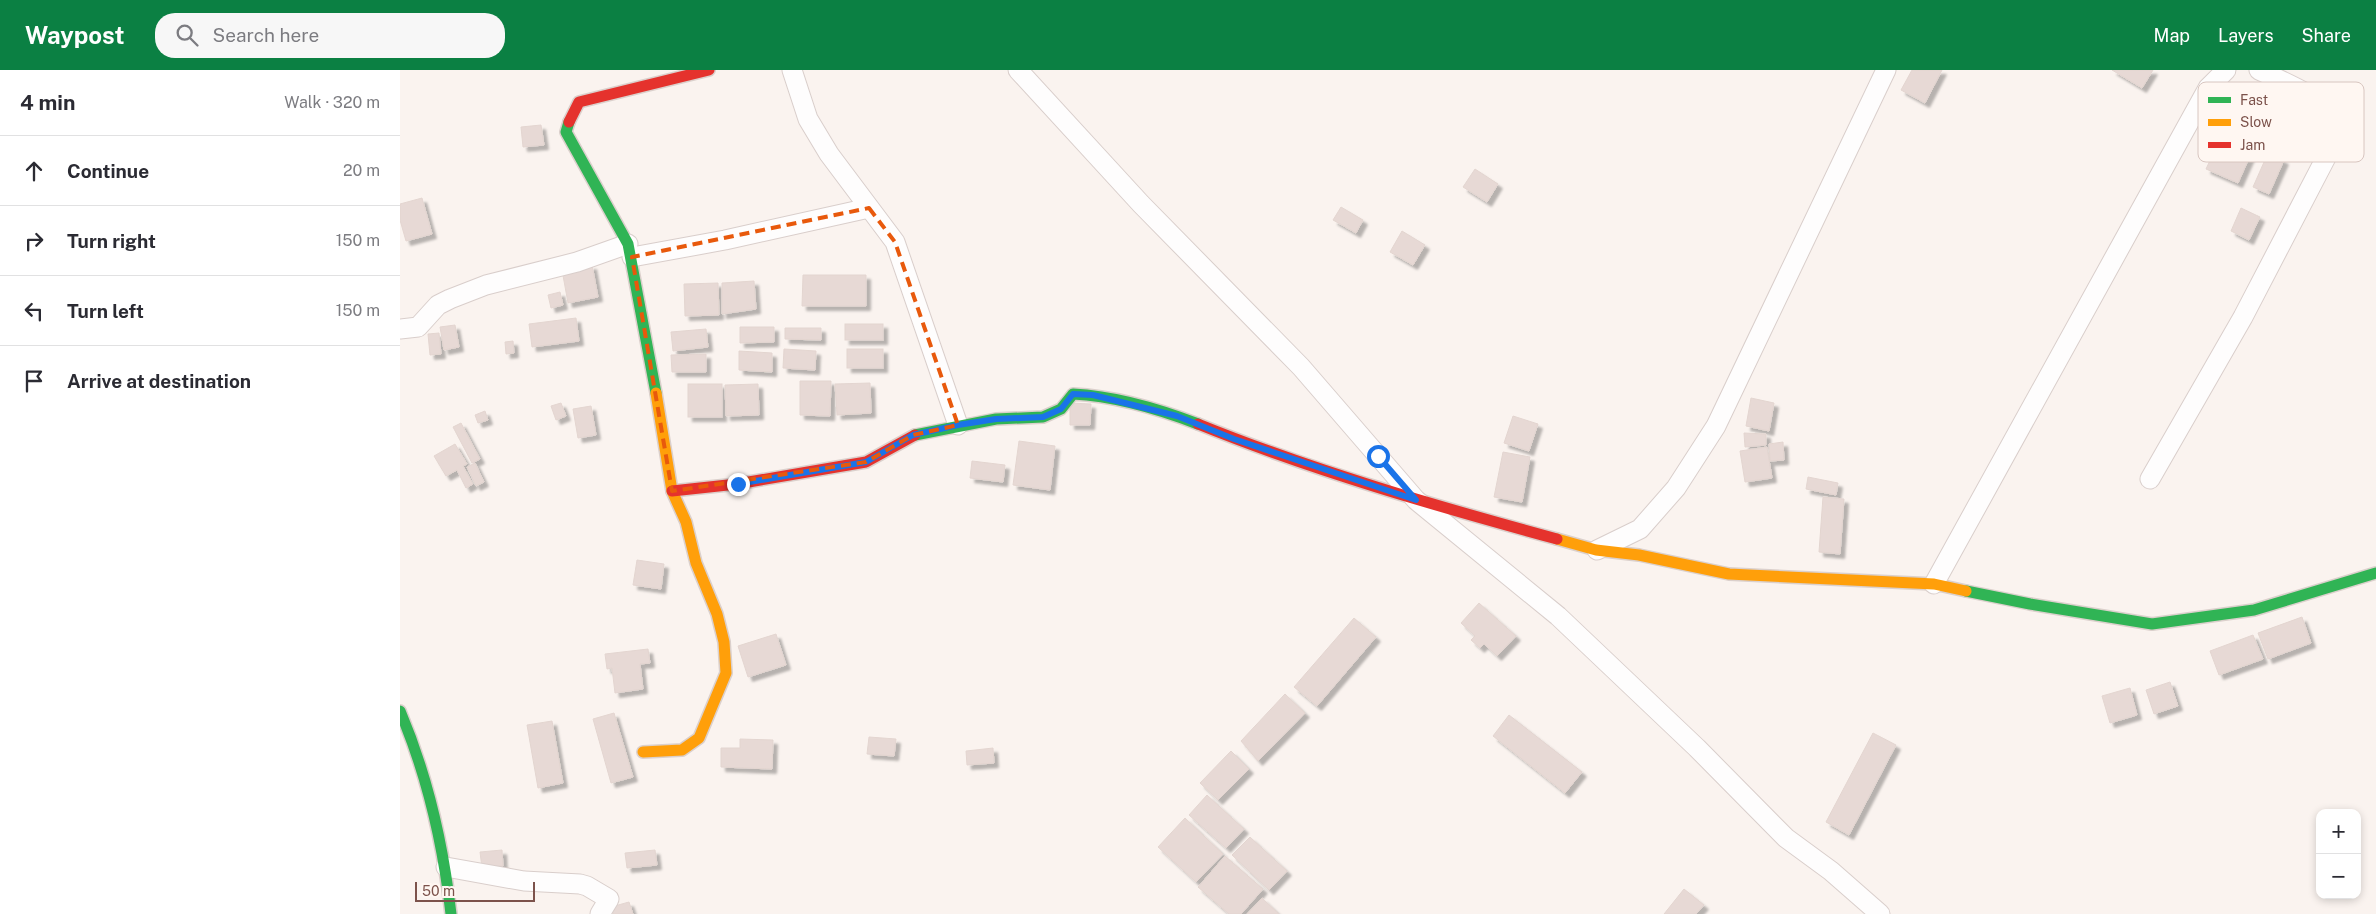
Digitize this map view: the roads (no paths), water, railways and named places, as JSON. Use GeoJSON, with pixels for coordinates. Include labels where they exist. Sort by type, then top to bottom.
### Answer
{"type":"FeatureCollection","features":[{"type":"Feature","properties":{"kind":"main road"},"geometry":{"type":"LineString","coordinates":[[643,752],[682,750],[699,738],[726,673],[724,642],[716,614],[696,564],[686,522],[672,492],[630,251],[566,132],[574,109],[579,102],[709,70]]}},
{"type":"Feature","properties":{"kind":"main road"},"geometry":{"type":"LineString","coordinates":[[672,492],[738,484],[866,462],[913,435],[996,419],[1043,417],[1061,409],[1073,394],[1093,395],[1177,416],[1234,439],[1416,500],[1596,550],[1639,555],[1729,574],[1934,584],[2030,604],[2152,624],[2254,610],[2376,573]]}},
{"type":"Feature","properties":{"kind":"main road"},"geometry":{"type":"LineString","coordinates":[[400,711],[414,742],[434,804],[446,867],[451,914]]}},
{"type":"Feature","properties":{"kind":"street"},"geometry":{"type":"LineString","coordinates":[[792,70],[808,119],[828,154],[895,242],[958,425]]}},
{"type":"Feature","properties":{"kind":"street"},"geometry":{"type":"LineString","coordinates":[[1018,70],[1141,204],[1301,367],[1416,500],[1558,616],[1697,748],[1786,838],[1831,871],[1880,914]]}},
{"type":"Feature","properties":{"kind":"street"},"geometry":{"type":"LineString","coordinates":[[1596,550],[1640,529],[1676,488],[1716,426],[1886,70]]}},
{"type":"Feature","properties":{"kind":"street"},"geometry":{"type":"LineString","coordinates":[[2214,82],[2226,70]]}},
{"type":"Feature","properties":{"kind":"street"},"geometry":{"type":"LineString","coordinates":[[2259,70],[2282,82]]}},
{"type":"Feature","properties":{"kind":"street"},"geometry":{"type":"LineString","coordinates":[[1934,584],[2198,106]]}},
{"type":"Feature","properties":{"kind":"street"},"geometry":{"type":"LineString","coordinates":[[2150,479],[2243,317],[2324,162]]}},
{"type":"Feature","properties":{"kind":"street"},"geometry":{"type":"LineString","coordinates":[[400,329],[418,327],[438,305],[486,285],[630,251],[724,240],[869,208]]}},
{"type":"Feature","properties":{"kind":"street"},"geometry":{"type":"LineString","coordinates":[[1639,555],[1640,529]]}},
{"type":"Feature","properties":{"kind":"street"},"geometry":{"type":"LineString","coordinates":[[446,867],[524,881],[587,886],[608,900],[600,914]]}}]}
